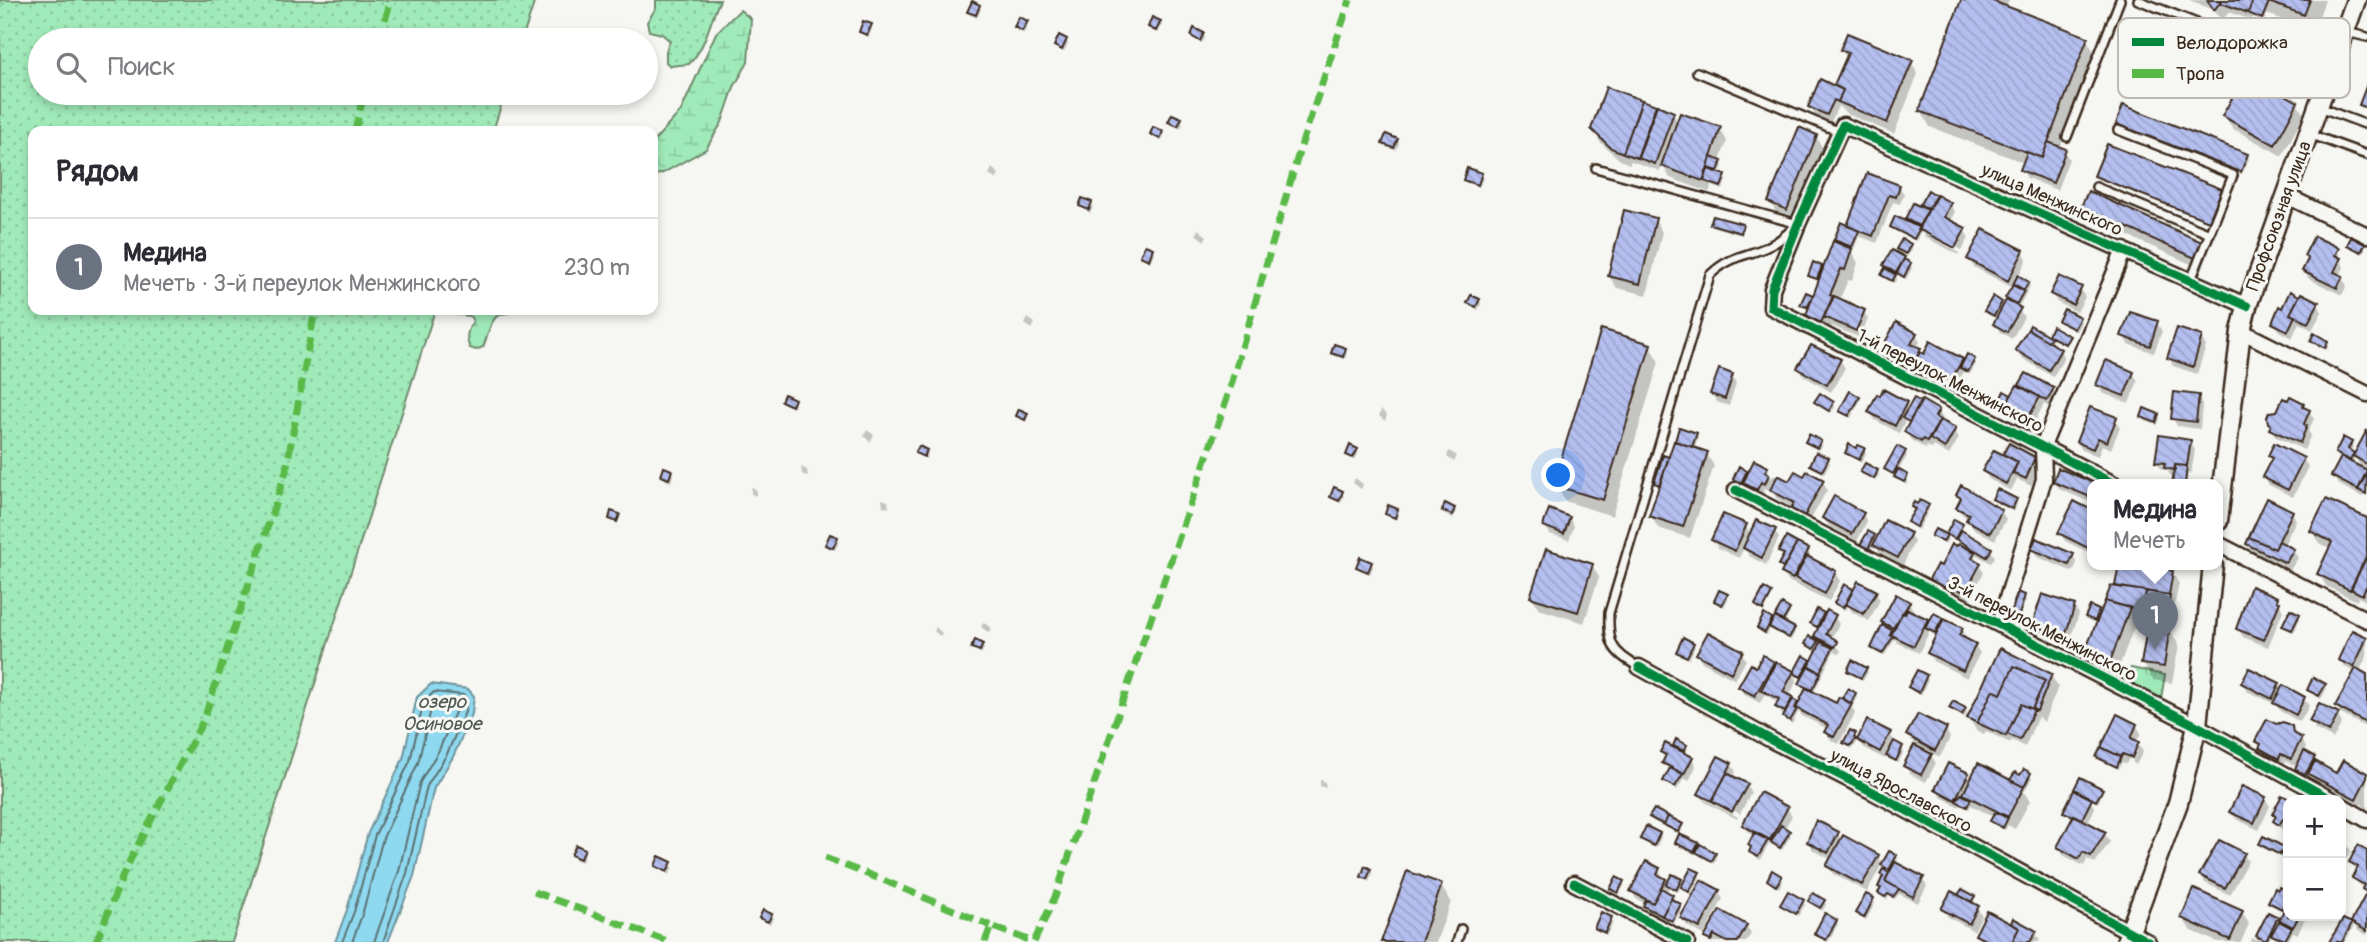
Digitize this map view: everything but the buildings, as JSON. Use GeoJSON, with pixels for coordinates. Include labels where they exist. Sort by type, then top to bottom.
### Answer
{"type":"FeatureCollection","features":[{"type":"Feature","properties":{"kind":"street","name":"Профсоюзная улица"},"geometry":{"type":"LineString","coordinates":[[2350,18],[2356,0]]}},
{"type":"Feature","properties":{"kind":"street","name":"Профсоюзная улица"},"geometry":{"type":"LineString","coordinates":[[2223,479],[2241,331],[2247,306],[2321,98]]}},
{"type":"Feature","properties":{"kind":"street"},"geometry":{"type":"LineString","coordinates":[[1798,224],[1842,129]]}},
{"type":"Feature","properties":{"kind":"street","name":"улица Менжинского"},"geometry":{"type":"LineString","coordinates":[[1842,129],[2247,306]]}},
{"type":"Feature","properties":{"kind":"street"},"geometry":{"type":"LineString","coordinates":[[2287,196],[2367,235]]}},
{"type":"Feature","properties":{"kind":"street","name":"1-й переулок Менжинского"},"geometry":{"type":"LineString","coordinates":[[1798,224],[1772,289],[1771,307],[2104,479]]}},
{"type":"Feature","properties":{"kind":"street"},"geometry":{"type":"LineString","coordinates":[[1999,624],[2044,479],[2043,446],[2124,250]]}},
{"type":"Feature","properties":{"kind":"street"},"geometry":{"type":"LineString","coordinates":[[2241,331],[2367,394]]}},
{"type":"Feature","properties":{"kind":"street","name":"3-й переулок Менжинского"},"geometry":{"type":"LineString","coordinates":[[1736,490],[2197,726],[2323,795]]}},
{"type":"Feature","properties":{"kind":"street"},"geometry":{"type":"LineString","coordinates":[[2223,547],[2367,620]]}},
{"type":"Feature","properties":{"kind":"street"},"geometry":{"type":"LineString","coordinates":[[2128,937],[2178,803],[2197,726],[2212,570]]}},
{"type":"Feature","properties":{"kind":"street","name":"улица Ярославского"},"geometry":{"type":"LineString","coordinates":[[1639,667],[1773,741],[1873,792],[2128,937],[2148,942]]}},
{"type":"Feature","properties":{"kind":"street"},"geometry":{"type":"LineString","coordinates":[[2346,808],[2367,820]]}},
{"type":"Feature","properties":{"kind":"street"},"geometry":{"type":"LineString","coordinates":[[1574,883],[1687,942]]}},
{"type":"Feature","properties":{"kind":"lane"},"geometry":{"type":"LineString","coordinates":[[2067,137],[2120,0]]}},
{"type":"Feature","properties":{"kind":"lane"},"geometry":{"type":"LineString","coordinates":[[2138,0],[2184,18]]}},
{"type":"Feature","properties":{"kind":"lane"},"geometry":{"type":"LineString","coordinates":[[1697,72],[1842,129]]}},
{"type":"Feature","properties":{"kind":"lane"},"geometry":{"type":"LineString","coordinates":[[2318,107],[2367,125]]}},
{"type":"Feature","properties":{"kind":"lane"},"geometry":{"type":"LineString","coordinates":[[2118,130],[2233,175],[2191,280]]}},
{"type":"Feature","properties":{"kind":"lane"},"geometry":{"type":"LineString","coordinates":[[2309,134],[2367,155]]}},
{"type":"Feature","properties":{"kind":"lane"},"geometry":{"type":"LineString","coordinates":[[1596,168],[1798,224]]}},
{"type":"Feature","properties":{"kind":"lane"},"geometry":{"type":"LineString","coordinates":[[2096,187],[2210,234]]}},
{"type":"Feature","properties":{"kind":"lane"},"geometry":{"type":"LineString","coordinates":[[1639,667],[1624,659],[1608,637],[1609,613],[1710,275],[1720,264],[1774,244],[1798,224]]}},
{"type":"Feature","properties":{"kind":"lane"},"geometry":{"type":"LineString","coordinates":[[1457,942],[1461,929]]}},
{"type":"Feature","properties":{"kind":"green space"},"geometry":{"type":"Polygon","coordinates":[[[0,0],[535,0],[526,28],[28,28],[28,105],[501,105],[495,126],[28,126],[28,315],[433,315],[232,942],[0,942],[0,0]]]}},
{"type":"Feature","properties":{"kind":"green space"},"geometry":{"type":"Polygon","coordinates":[[[656,0],[720,0],[704,42],[689,64],[670,66],[666,62],[670,41],[658,33],[658,28],[648,28],[647,22],[656,8],[656,0]]]}},
{"type":"Feature","properties":{"kind":"green space"},"geometry":{"type":"Polygon","coordinates":[[[740,10],[751,19],[748,62],[734,87],[722,122],[706,149],[658,174],[658,136],[681,111],[716,33],[740,10]]]}},
{"type":"Feature","properties":{"kind":"green space"},"geometry":{"type":"Polygon","coordinates":[[[462,315],[499,315],[491,325],[483,347],[476,350],[468,344],[468,331],[473,321],[470,316],[462,315]]]}},
{"type":"Feature","properties":{"kind":"green space"},"geometry":{"type":"Polygon","coordinates":[[[2131,668],[2165,675],[2160,704],[2127,689],[2131,668]]]}},
{"type":"Feature","properties":{"kind":"water","name":"озеро Осиновое"},"geometry":{"type":"Polygon","coordinates":[[[431,684],[468,689],[474,696],[472,714],[453,757],[434,788],[414,876],[388,942],[335,942],[347,910],[368,833],[403,759],[417,697],[431,684]]]}},
{"type":"Feature","properties":{"kind":"marked path"},"geometry":{"type":"LineString","coordinates":[[383,28],[391,0]]}},
{"type":"Feature","properties":{"kind":"marked path"},"geometry":{"type":"LineString","coordinates":[[1034,942],[1055,897],[1229,392],[1300,149],[1350,0]]}},
{"type":"Feature","properties":{"kind":"marked path"},"geometry":{"type":"LineString","coordinates":[[356,126],[361,105]]}},
{"type":"Feature","properties":{"kind":"marked path"},"geometry":{"type":"LineString","coordinates":[[96,942],[126,868],[204,719],[286,471],[314,315]]}},
{"type":"Feature","properties":{"kind":"marked path"},"geometry":{"type":"LineString","coordinates":[[825,858],[991,926]]}},
{"type":"Feature","properties":{"kind":"marked path"},"geometry":{"type":"LineString","coordinates":[[534,892],[670,942]]}},
{"type":"Feature","properties":{"kind":"marked path"},"geometry":{"type":"LineString","coordinates":[[985,942],[991,926],[1033,942]]}},
{"type":"Feature","properties":{"kind":"cycle path"},"geometry":{"type":"LineString","coordinates":[[2104,479],[1771,307],[1772,289],[1843,125],[2247,306]]}},
{"type":"Feature","properties":{"kind":"cycle path"},"geometry":{"type":"LineString","coordinates":[[1736,490],[2197,726],[2323,795]]}},
{"type":"Feature","properties":{"kind":"cycle path"},"geometry":{"type":"LineString","coordinates":[[1639,667],[2148,942]]}},
{"type":"Feature","properties":{"kind":"cycle path"},"geometry":{"type":"LineString","coordinates":[[1574,883],[1687,942]]}},
{"type":"Feature","properties":{"kind":"place","name":"Медина"},"geometry":{"type":"Point","coordinates":[2155,650]}}]}
